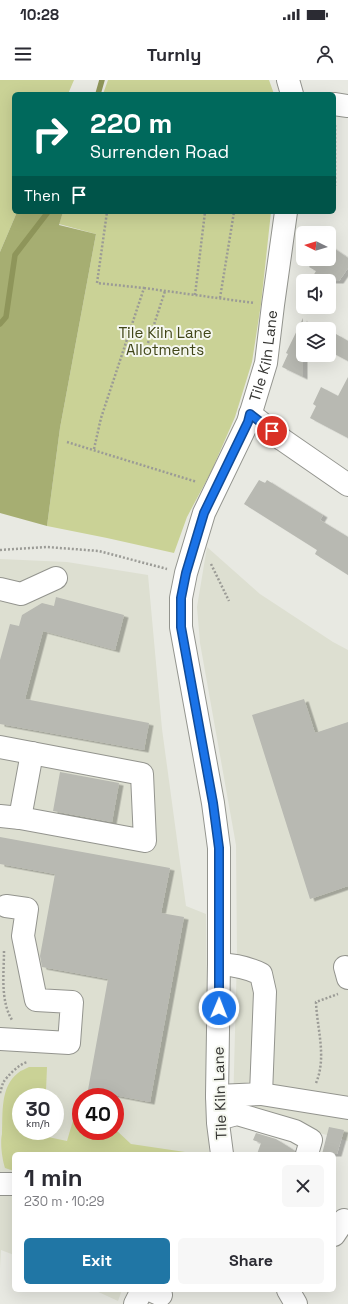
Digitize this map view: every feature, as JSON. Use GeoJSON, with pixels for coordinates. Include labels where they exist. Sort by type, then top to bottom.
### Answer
{"type":"FeatureCollection","features":[{"type":"Feature","properties":{"kind":"street"},"geometry":{"type":"LineString","coordinates":[[288,80],[291,92]]}},
{"type":"Feature","properties":{"kind":"street"},"geometry":{"type":"LineString","coordinates":[[336,104],[348,106]]}},
{"type":"Feature","properties":{"kind":"street","name":"Tile Kiln Lane"},"geometry":{"type":"LineString","coordinates":[[222,1152],[217,1096],[219,848],[213,803],[181,627],[181,598],[186,573],[204,513],[248,422],[266,363],[286,214]]}},
{"type":"Feature","properties":{"kind":"street"},"geometry":{"type":"LineString","coordinates":[[250,414],[283,440],[348,485]]}},
{"type":"Feature","properties":{"kind":"street"},"geometry":{"type":"LineString","coordinates":[[0,589],[21,594],[56,578]]}},
{"type":"Feature","properties":{"kind":"street"},"geometry":{"type":"LineString","coordinates":[[0,748],[142,774],[145,841],[10,817],[32,754]]}},
{"type":"Feature","properties":{"kind":"street"},"geometry":{"type":"LineString","coordinates":[[0,1039],[69,1043],[72,1002],[36,1000],[23,936],[27,909],[6,906]]}},
{"type":"Feature","properties":{"kind":"street"},"geometry":{"type":"LineString","coordinates":[[219,964],[252,969],[261,974],[265,992],[261,1094]]}},
{"type":"Feature","properties":{"kind":"street"},"geometry":{"type":"LineString","coordinates":[[217,1096],[261,1094],[348,1108]]}},
{"type":"Feature","properties":{"kind":"street"},"geometry":{"type":"LineString","coordinates":[[218,1119],[237,1114],[295,1131],[311,1140],[308,1152]]}},
{"type":"Feature","properties":{"kind":"street"},"geometry":{"type":"LineString","coordinates":[[0,1184],[12,1184]]}},
{"type":"Feature","properties":{"kind":"street"},"geometry":{"type":"LineString","coordinates":[[135,1304],[151,1292]]}},
{"type":"Feature","properties":{"kind":"path"},"geometry":{"type":"LineString","coordinates":[[107,214],[97,283],[195,294],[261,304],[273,304]]}},
{"type":"Feature","properties":{"kind":"path"},"geometry":{"type":"LineString","coordinates":[[195,294],[206,214]]}},
{"type":"Feature","properties":{"kind":"path"},"geometry":{"type":"LineString","coordinates":[[220,298],[234,214]]}},
{"type":"Feature","properties":{"kind":"path"},"geometry":{"type":"LineString","coordinates":[[94,449],[101,418],[144,288]]}},
{"type":"Feature","properties":{"kind":"path"},"geometry":{"type":"LineString","coordinates":[[148,343],[166,291]]}},
{"type":"Feature","properties":{"kind":"path"},"geometry":{"type":"LineString","coordinates":[[67,442],[94,449],[216,488]]}},
{"type":"Feature","properties":{"kind":"path"},"geometry":{"type":"LineString","coordinates":[[0,550],[47,547],[99,551],[186,573]]}},
{"type":"Feature","properties":{"kind":"path"},"geometry":{"type":"LineString","coordinates":[[210,562],[230,600]]}},
{"type":"Feature","properties":{"kind":"path"},"geometry":{"type":"LineString","coordinates":[[315,1087],[321,1070],[322,1059],[316,1002],[345,979]]}},
{"type":"Feature","properties":{"kind":"shaded area"},"geometry":{"type":"Polygon","coordinates":[[[207,547],[260,594],[333,642],[348,650],[348,1141],[233,1109],[237,955],[236,845],[200,643],[197,607],[207,547]]]}},
{"type":"Feature","properties":{"kind":"shaded area"},"geometry":{"type":"Polygon","coordinates":[[[0,559],[67,562],[148,575],[162,729],[186,906],[206,914],[209,1152],[12,1152],[12,1254],[1,1250],[0,1268],[0,559]]]}},
{"type":"Feature","properties":{"kind":"shaded area"},"geometry":{"type":"Polygon","coordinates":[[[98,1292],[121,1292],[118,1301],[98,1292]]]}},
{"type":"Feature","properties":{"kind":"green space"},"geometry":{"type":"Polygon","coordinates":[[[0,80],[74,80],[69,92],[12,92],[12,214],[16,214],[0,252],[0,80]]]}},
{"type":"Feature","properties":{"kind":"green space"},"geometry":{"type":"Polygon","coordinates":[[[108,80],[269,80],[273,92],[104,92],[108,80]]]}},
{"type":"Feature","properties":{"kind":"green space"},"geometry":{"type":"Polygon","coordinates":[[[16,214],[62,214],[59,225],[96,234],[60,428],[47,526],[0,513],[0,252],[16,214]]]}},
{"type":"Feature","properties":{"kind":"green space","name":"Tile Kiln Lane Allotments"},"geometry":{"type":"Polygon","coordinates":[[[62,214],[271,214],[261,304],[252,362],[235,417],[211,472],[187,517],[174,553],[47,526],[60,428],[96,234],[59,224],[62,214]]]}},
{"type":"Feature","properties":{"kind":"green space"},"geometry":{"type":"Polygon","coordinates":[[[29,1067],[47,1067],[46,1088],[12,1088],[12,1140],[67,1141],[72,1124],[72,1140],[124,1140],[124,1137],[131,1144],[185,1152],[12,1152],[12,1170],[5,1168],[1,1142],[3,1109],[5,1093],[12,1079],[19,1072],[29,1067]]]}},
{"type":"Feature","properties":{"kind":"building"},"geometry":{"type":"Polygon","coordinates":[[[336,250],[348,258],[348,268],[339,281],[336,281],[336,274],[314,274],[316,271],[309,267],[336,266],[336,250]]]}},
{"type":"Feature","properties":{"kind":"building"},"geometry":{"type":"Polygon","coordinates":[[[296,332],[296,362],[303,362],[303,377],[282,367],[288,354],[286,353],[296,332]]]}},
{"type":"Feature","properties":{"kind":"building"},"geometry":{"type":"Polygon","coordinates":[[[336,334],[348,341],[348,361],[336,355],[336,334]]]}},
{"type":"Feature","properties":{"kind":"building"},"geometry":{"type":"Polygon","coordinates":[[[348,377],[348,438],[310,418],[316,406],[313,404],[321,387],[338,396],[348,377]]]}},
{"type":"Feature","properties":{"kind":"building"},"geometry":{"type":"Polygon","coordinates":[[[259,480],[265,483],[267,480],[323,515],[320,520],[348,537],[348,575],[315,554],[317,550],[244,504],[259,480]]]}},
{"type":"Feature","properties":{"kind":"building"},"geometry":{"type":"Polygon","coordinates":[[[56,597],[124,615],[115,650],[43,631],[25,699],[149,723],[144,750],[0,724],[0,660],[10,624],[19,626],[22,615],[42,603],[54,606],[56,597]]]}},
{"type":"Feature","properties":{"kind":"building"},"geometry":{"type":"Polygon","coordinates":[[[304,699],[315,733],[348,722],[348,886],[310,899],[252,715],[304,699]]]}},
{"type":"Feature","properties":{"kind":"building"},"geometry":{"type":"Polygon","coordinates":[[[60,772],[119,783],[112,822],[53,811],[60,772]]]}},
{"type":"Feature","properties":{"kind":"building"},"geometry":{"type":"Polygon","coordinates":[[[0,837],[170,868],[161,913],[184,917],[150,1102],[124,1097],[124,1088],[88,1088],[108,979],[42,967],[40,956],[55,874],[0,864],[0,837]]]}},
{"type":"Feature","properties":{"kind":"building"},"geometry":{"type":"Polygon","coordinates":[[[329,1127],[344,1130],[337,1154],[336,1152],[323,1152],[329,1127]]]}},
{"type":"Feature","properties":{"kind":"building"},"geometry":{"type":"Polygon","coordinates":[[[256,1133],[276,1139],[295,1152],[258,1152],[261,1143],[253,1140],[256,1133]]]}},
{"type":"Feature","properties":{"kind":"waterway"},"geometry":{"type":"LineString","coordinates":[[99,92],[102,80]]}},
{"type":"Feature","properties":{"kind":"waterway"},"geometry":{"type":"LineString","coordinates":[[0,324],[6,317],[15,255],[46,214]]}},
{"type":"Feature","properties":{"kind":"route"},"geometry":{"type":"LineString","coordinates":[[219,1008],[219,848],[213,803],[181,627],[181,598],[186,573],[204,513],[248,422],[250,414],[272,431]]}}]}
